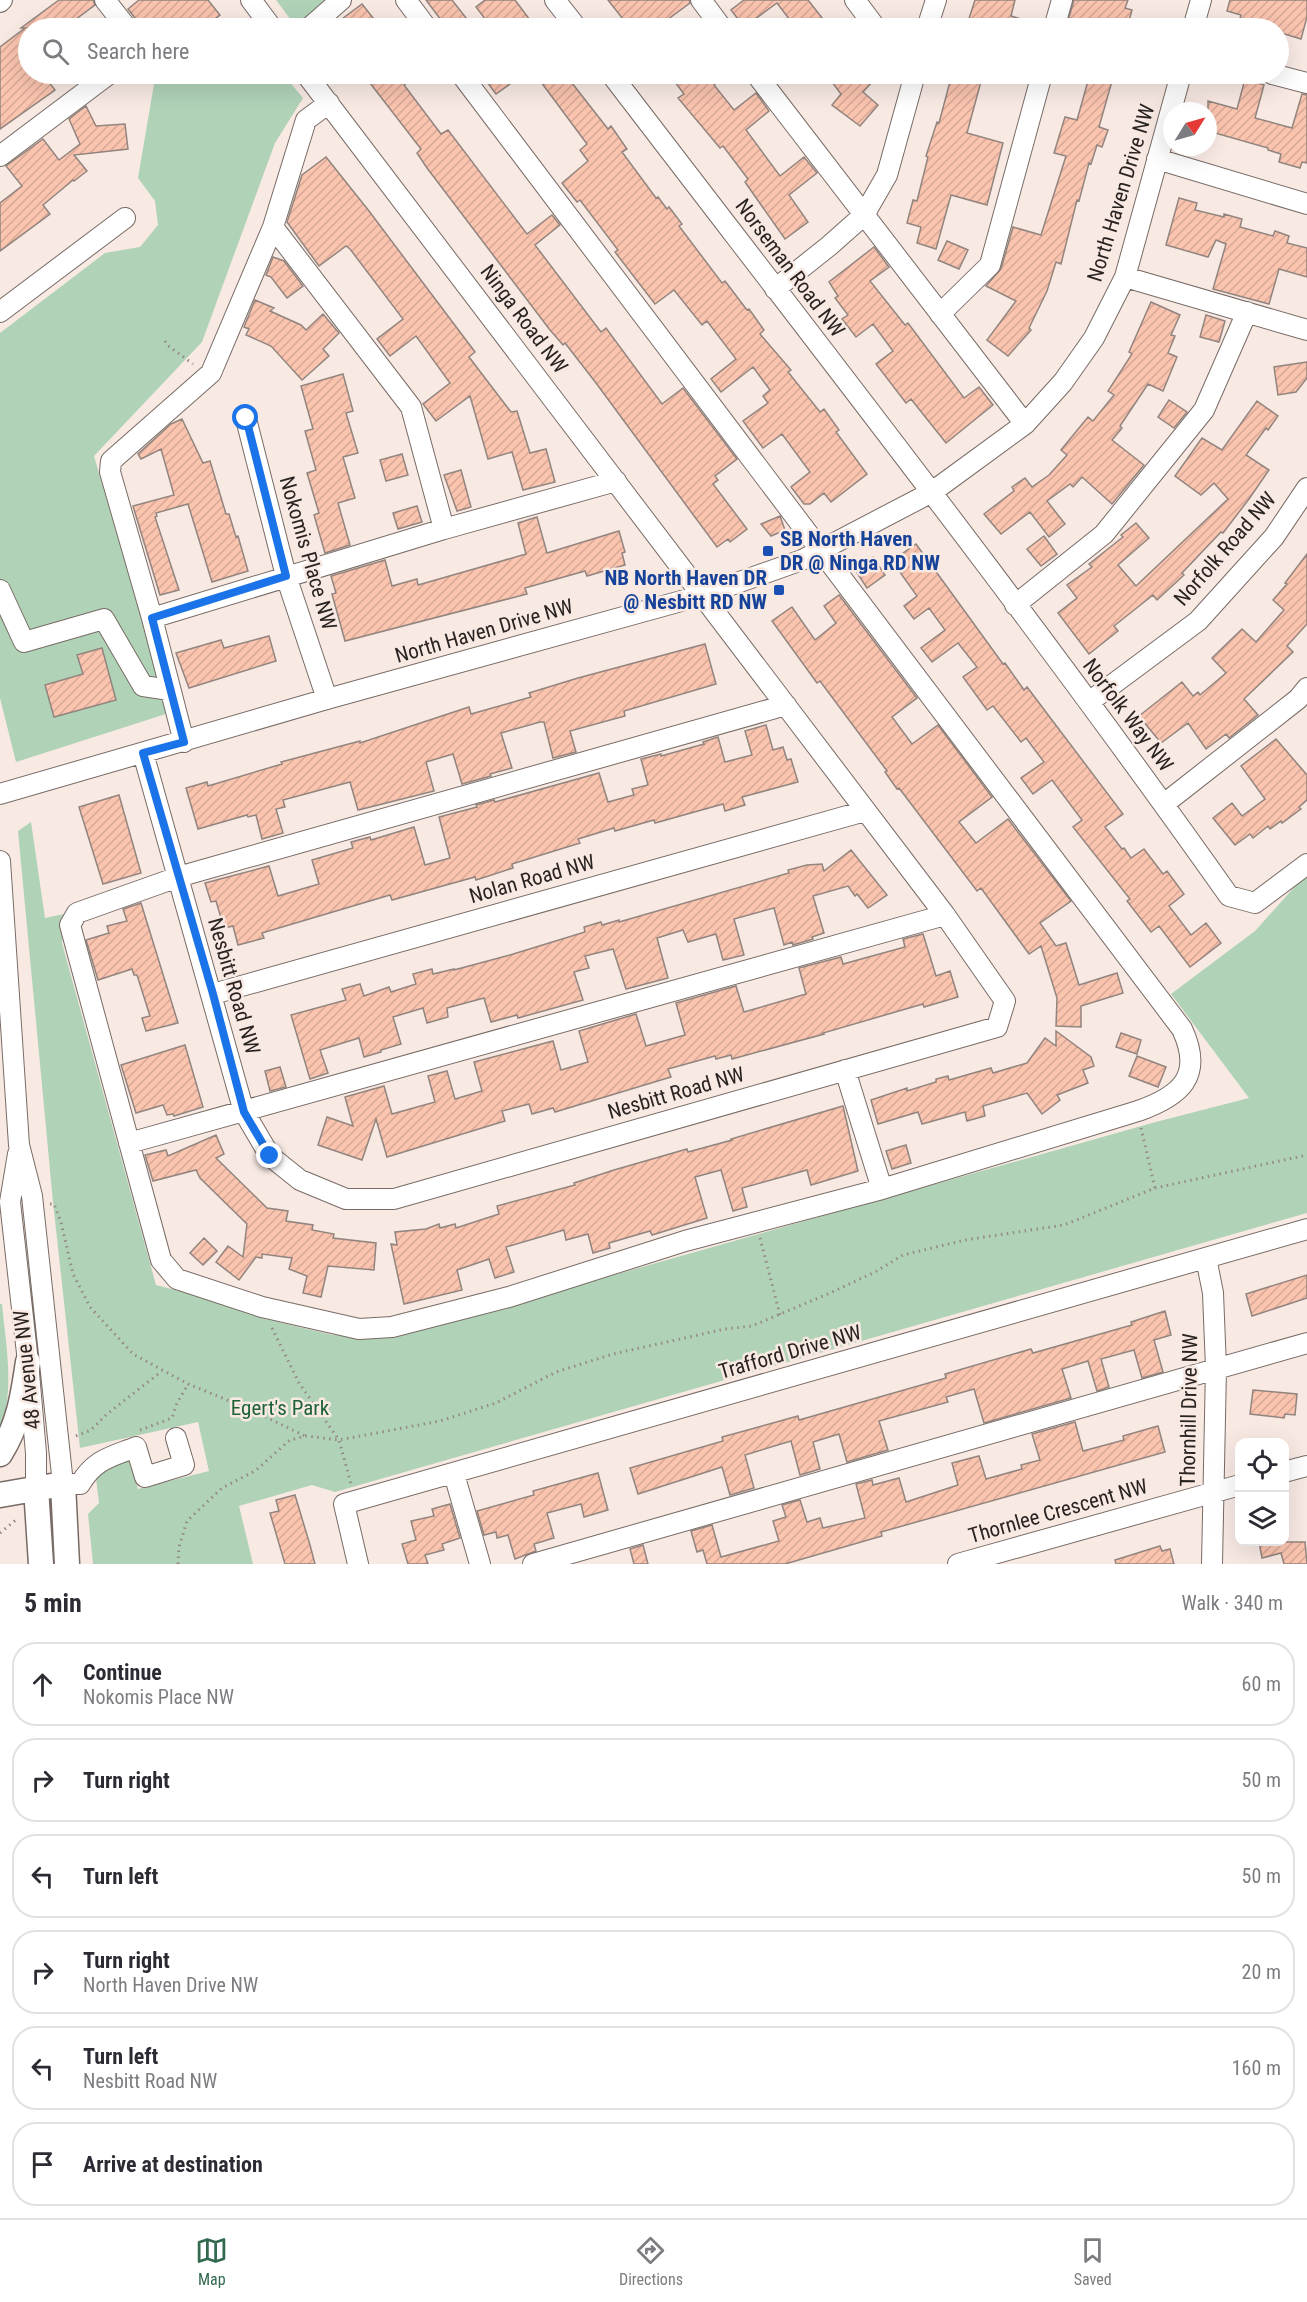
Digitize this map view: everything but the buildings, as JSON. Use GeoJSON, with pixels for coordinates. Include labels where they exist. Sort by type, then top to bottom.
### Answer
{"type":"FeatureCollection","features":[{"type":"Feature","properties":{"kind":"main road"},"geometry":{"type":"LineString","coordinates":[[0,1454],[8,1441],[20,1410],[28,1362]]}},
{"type":"Feature","properties":{"kind":"main road"},"geometry":{"type":"LineString","coordinates":[[0,1495],[63,1484],[67,1564]]}},
{"type":"Feature","properties":{"kind":"main road"},"geometry":{"type":"LineString","coordinates":[[36,1488],[41,1564]]}},
{"type":"Feature","properties":{"kind":"street"},"geometry":{"type":"LineString","coordinates":[[105,0],[119,18]]}},
{"type":"Feature","properties":{"kind":"street"},"geometry":{"type":"LineString","coordinates":[[251,0],[264,18]]}},
{"type":"Feature","properties":{"kind":"street"},"geometry":{"type":"LineString","coordinates":[[320,18],[341,0]]}},
{"type":"Feature","properties":{"kind":"street"},"geometry":{"type":"LineString","coordinates":[[406,0],[420,18]]}},
{"type":"Feature","properties":{"kind":"street"},"geometry":{"type":"LineString","coordinates":[[555,0],[569,18]]}},
{"type":"Feature","properties":{"kind":"street"},"geometry":{"type":"LineString","coordinates":[[701,0],[714,18]]}},
{"type":"Feature","properties":{"kind":"street"},"geometry":{"type":"LineString","coordinates":[[855,0],[868,18]]}},
{"type":"Feature","properties":{"kind":"street"},"geometry":{"type":"LineString","coordinates":[[930,18],[936,0]]}},
{"type":"Feature","properties":{"kind":"street"},"geometry":{"type":"LineString","coordinates":[[1057,18],[1062,0]]}},
{"type":"Feature","properties":{"kind":"street"},"geometry":{"type":"LineString","coordinates":[[1196,18],[1201,0]]}},
{"type":"Feature","properties":{"kind":"street"},"geometry":{"type":"LineString","coordinates":[[1289,78],[1307,83]]}},
{"type":"Feature","properties":{"kind":"street"},"geometry":{"type":"LineString","coordinates":[[0,156],[96,84]]}},
{"type":"Feature","properties":{"kind":"street","name":"Ninga Road NW"},"geometry":{"type":"LineString","coordinates":[[314,84],[703,595]]}},
{"type":"Feature","properties":{"kind":"street"},"geometry":{"type":"LineString","coordinates":[[469,84],[823,550],[1182,1029],[1190,1046],[1191,1063],[1186,1079],[1175,1094],[1137,1112],[882,1189],[685,1241],[509,1297],[392,1327],[359,1329],[262,1307],[177,1280],[161,1260],[129,1143],[70,925],[77,913],[178,877],[786,705]]}},
{"type":"Feature","properties":{"kind":"street","name":"Norseman Road NW"},"geometry":{"type":"LineString","coordinates":[[619,84],[932,492]]}},
{"type":"Feature","properties":{"kind":"street"},"geometry":{"type":"LineString","coordinates":[[764,84],[1025,424]]}},
{"type":"Feature","properties":{"kind":"street"},"geometry":{"type":"LineString","coordinates":[[776,289],[864,215],[886,176],[912,84]]}},
{"type":"Feature","properties":{"kind":"street"},"geometry":{"type":"LineString","coordinates":[[940,314],[990,265],[1039,84]]}},
{"type":"Feature","properties":{"kind":"street","name":"North Haven Drive NW"},"geometry":{"type":"LineString","coordinates":[[0,794],[756,578],[823,550],[932,492],[1025,424],[1063,382],[1094,338],[1125,277],[1178,84]]}},
{"type":"Feature","properties":{"kind":"street"},"geometry":{"type":"LineString","coordinates":[[184,742],[152,618],[110,472],[111,461],[211,373],[273,227],[306,120],[329,103]]}},
{"type":"Feature","properties":{"kind":"street"},"geometry":{"type":"LineString","coordinates":[[1157,159],[1307,204]]}},
{"type":"Feature","properties":{"kind":"street"},"geometry":{"type":"LineString","coordinates":[[0,312],[125,218]]}},
{"type":"Feature","properties":{"kind":"street"},"geometry":{"type":"LineString","coordinates":[[273,227],[411,407],[444,529]]}},
{"type":"Feature","properties":{"kind":"street"},"geometry":{"type":"LineString","coordinates":[[1125,277],[1307,330]]}},
{"type":"Feature","properties":{"kind":"street"},"geometry":{"type":"LineString","coordinates":[[1015,605],[1104,534],[1204,410],[1247,312]]}},
{"type":"Feature","properties":{"kind":"street","name":"Nokomis Place NW"},"geometry":{"type":"LineString","coordinates":[[246,418],[286,576],[327,699]]}},
{"type":"Feature","properties":{"kind":"street"},"geometry":{"type":"LineString","coordinates":[[152,618],[444,529],[616,481]]}},
{"type":"Feature","properties":{"kind":"street","name":"Norfolk Road NW"},"geometry":{"type":"LineString","coordinates":[[1089,702],[1198,621],[1274,537],[1307,488]]}},
{"type":"Feature","properties":{"kind":"street","name":"Norfolk Way NW"},"geometry":{"type":"LineString","coordinates":[[932,492],[1164,804],[1229,896],[1255,903],[1307,864]]}},
{"type":"Feature","properties":{"kind":"street"},"geometry":{"type":"LineString","coordinates":[[0,590],[24,642],[104,619],[143,686],[170,690]]}},
{"type":"Feature","properties":{"kind":"street","name":"Nesbitt Road NW"},"geometry":{"type":"LineString","coordinates":[[143,753],[213,994],[244,1112],[270,1156],[300,1180],[346,1199],[393,1199],[997,1027],[1005,1001],[945,915],[703,595]]}},
{"type":"Feature","properties":{"kind":"street"},"geometry":{"type":"LineString","coordinates":[[1164,804],[1298,699],[1307,688]]}},
{"type":"Feature","properties":{"kind":"street","name":"Nolan Road NW"},"geometry":{"type":"LineString","coordinates":[[213,994],[865,810]]}},
{"type":"Feature","properties":{"kind":"street","name":"48 Avenue NW"},"geometry":{"type":"LineString","coordinates":[[0,861],[19,1145],[32,1196],[63,1484]]}},
{"type":"Feature","properties":{"kind":"street"},"geometry":{"type":"LineString","coordinates":[[129,1143],[945,915]]}},
{"type":"Feature","properties":{"kind":"street"},"geometry":{"type":"LineString","coordinates":[[845,1070],[882,1189]]}},
{"type":"Feature","properties":{"kind":"street","name":"48 Avenue NW"},"geometry":{"type":"LineString","coordinates":[[19,1145],[10,1202],[28,1362],[36,1453],[36,1488]]}},
{"type":"Feature","properties":{"kind":"street","name":"Trafford Drive NW"},"geometry":{"type":"LineString","coordinates":[[355,1501],[1307,1229]]}},
{"type":"Feature","properties":{"kind":"street","name":"Thornhill Drive NW"},"geometry":{"type":"LineString","coordinates":[[1206,1258],[1213,1293],[1216,1368],[1212,1564]]}},
{"type":"Feature","properties":{"kind":"street"},"geometry":{"type":"LineString","coordinates":[[533,1564],[1307,1343]]}},
{"type":"Feature","properties":{"kind":"street"},"geometry":{"type":"LineString","coordinates":[[63,1484],[80,1484],[88,1470],[97,1462],[136,1447],[145,1477],[184,1465],[176,1438]]}},
{"type":"Feature","properties":{"kind":"street"},"geometry":{"type":"LineString","coordinates":[[1289,1471],[1307,1466]]}},
{"type":"Feature","properties":{"kind":"street"},"geometry":{"type":"LineString","coordinates":[[454,1474],[480,1564]]}},
{"type":"Feature","properties":{"kind":"street","name":"Thornlee Crescent NW"},"geometry":{"type":"LineString","coordinates":[[958,1564],[1235,1486]]}},
{"type":"Feature","properties":{"kind":"street"},"geometry":{"type":"LineString","coordinates":[[355,1501],[344,1504],[358,1564]]}},
{"type":"Feature","properties":{"kind":"path"},"geometry":{"type":"LineString","coordinates":[[165,341],[167,345],[197,367],[205,379]]}},
{"type":"Feature","properties":{"kind":"path"},"geometry":{"type":"LineString","coordinates":[[1137,1112],[1155,1188]]}},
{"type":"Feature","properties":{"kind":"path"},"geometry":{"type":"LineString","coordinates":[[32,1196],[48,1204],[54,1204],[61,1222],[73,1274],[90,1307],[133,1354],[188,1384],[247,1408],[306,1436],[339,1440],[440,1421],[496,1403],[556,1372],[613,1354],[724,1329],[752,1326],[875,1272],[903,1255],[965,1240],[1064,1225],[1155,1188],[1307,1155]]}},
{"type":"Feature","properties":{"kind":"path"},"geometry":{"type":"LineString","coordinates":[[756,1222],[780,1315]]}},
{"type":"Feature","properties":{"kind":"path"},"geometry":{"type":"LineString","coordinates":[[262,1307],[299,1383],[339,1440],[355,1501]]}},
{"type":"Feature","properties":{"kind":"path"},"geometry":{"type":"LineString","coordinates":[[72,1438],[91,1430],[107,1414],[162,1371]]}},
{"type":"Feature","properties":{"kind":"path"},"geometry":{"type":"LineString","coordinates":[[126,1451],[135,1433],[172,1418],[176,1405],[188,1384]]}},
{"type":"Feature","properties":{"kind":"path"},"geometry":{"type":"LineString","coordinates":[[178,1564],[179,1547],[188,1521],[222,1488],[255,1472],[290,1440],[306,1436]]}},
{"type":"Feature","properties":{"kind":"path"},"geometry":{"type":"LineString","coordinates":[[0,1533],[20,1516]]}},
{"type":"Feature","properties":{"kind":"green space"},"geometry":{"type":"Polygon","coordinates":[[[276,0],[334,0],[310,18],[290,18],[276,0]]]}},
{"type":"Feature","properties":{"kind":"green space"},"geometry":{"type":"Polygon","coordinates":[[[154,84],[291,84],[303,98],[275,143],[202,342],[94,456],[169,713],[16,762],[0,698],[0,333],[105,253],[140,247],[158,225],[155,201],[138,178],[154,84]]]}},
{"type":"Feature","properties":{"kind":"green space","name":"Egert's Park"},"geometry":{"type":"Polygon","coordinates":[[[31,822],[45,918],[64,914],[62,943],[156,1285],[217,1301],[265,1319],[333,1335],[383,1338],[1152,1123],[1249,1098],[1171,994],[1255,931],[1298,883],[1307,877],[1307,1213],[335,1492],[312,1485],[239,1506],[253,1564],[93,1564],[88,1514],[99,1503],[96,1478],[107,1467],[130,1459],[138,1489],[209,1471],[198,1422],[80,1448],[53,1202],[18,831],[31,822]]]}},
{"type":"Feature","properties":{"kind":"green space"},"geometry":{"type":"Polygon","coordinates":[[[0,1304],[2,1304],[8,1384],[5,1415],[0,1431],[0,1304]]]}},
{"type":"Feature","properties":{"kind":"place","name":"SB North Haven DR @ Ninga RD NW"},"geometry":{"type":"Point","coordinates":[768,551]}},
{"type":"Feature","properties":{"kind":"place","name":"NB North Haven DR @ Nesbitt RD NW"},"geometry":{"type":"Point","coordinates":[779,590]}},
{"type":"Feature","properties":{"kind":"route"},"geometry":{"type":"LineString","coordinates":[[246,418],[286,576],[152,618],[184,742],[143,753],[213,994],[244,1112],[270,1156]]}}]}
